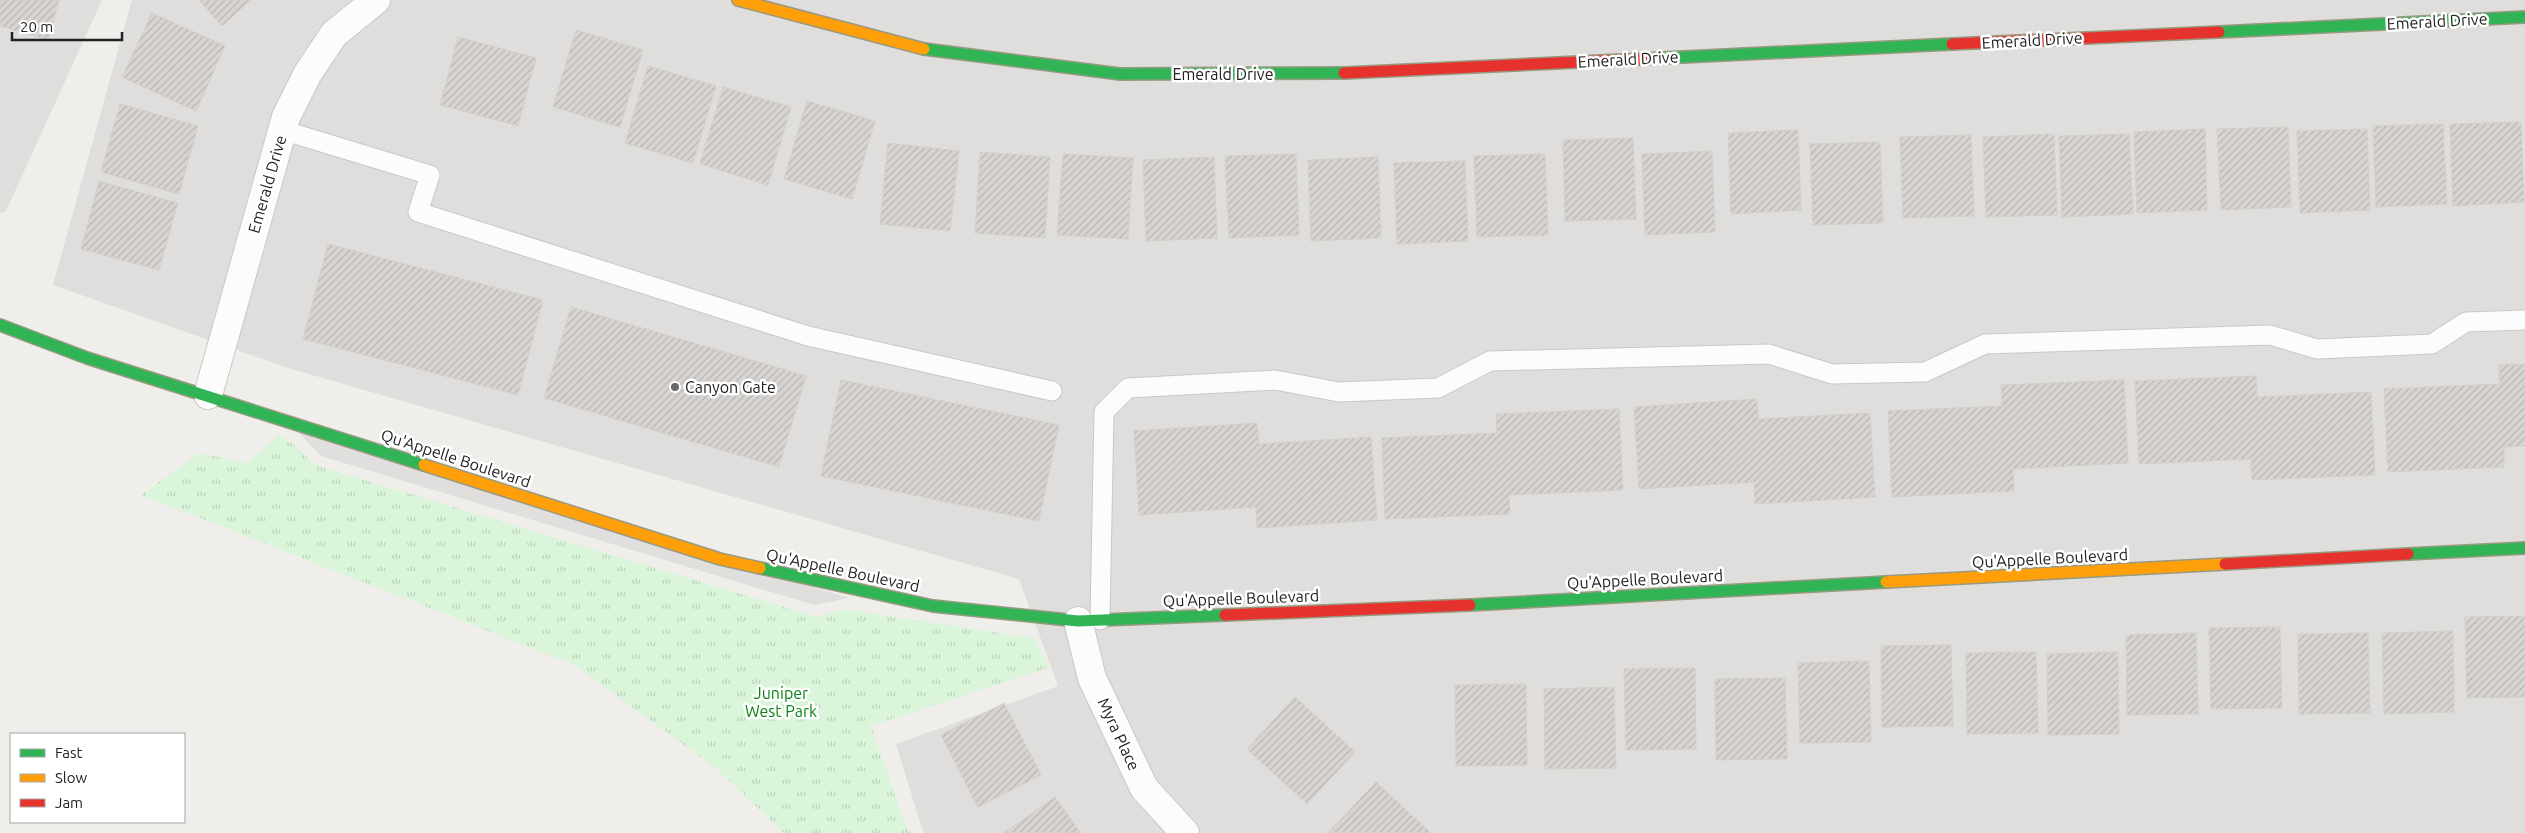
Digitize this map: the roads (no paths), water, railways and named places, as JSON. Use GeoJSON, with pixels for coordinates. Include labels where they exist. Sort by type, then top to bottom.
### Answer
{"type":"FeatureCollection","features":[{"type":"Feature","properties":{"kind":"street","name":"Emerald Drive"},"geometry":{"type":"LineString","coordinates":[[208,395],[286,117],[308,73],[334,34],[376,0]]}},
{"type":"Feature","properties":{"kind":"street","name":"Emerald Drive"},"geometry":{"type":"LineString","coordinates":[[738,0],[925,49],[1120,74],[1325,74],[2525,16]]}},
{"type":"Feature","properties":{"kind":"street","name":"Qu'Appelle Boulevard"},"geometry":{"type":"LineString","coordinates":[[0,325],[87,358],[720,559],[933,606],[1089,621],[1450,606],[2525,548]]}},
{"type":"Feature","properties":{"kind":"street","name":"Myra Place"},"geometry":{"type":"LineString","coordinates":[[1089,621],[1092,678],[1144,788],[1185,833]]}},
{"type":"Feature","properties":{"kind":"lane"},"geometry":{"type":"LineString","coordinates":[[282,130],[430,175],[418,212],[808,336],[1052,391]]}},
{"type":"Feature","properties":{"kind":"lane"},"geometry":{"type":"LineString","coordinates":[[1089,621],[1104,412],[1128,388],[1276,380],[1338,392],[1438,388],[1490,361],[1769,354],[1832,374],[1925,372],[1985,344],[2270,335],[2317,349],[2432,344],[2466,322],[2525,320]]}},
{"type":"Feature","properties":{"kind":"place","name":"Canyon Gate"},"geometry":{"type":"Point","coordinates":[675,387]}},
{"type":"Feature","properties":{"kind":"park label","name":"Juniper West Park"},"geometry":{"type":"Point","coordinates":[781,702]}}]}
